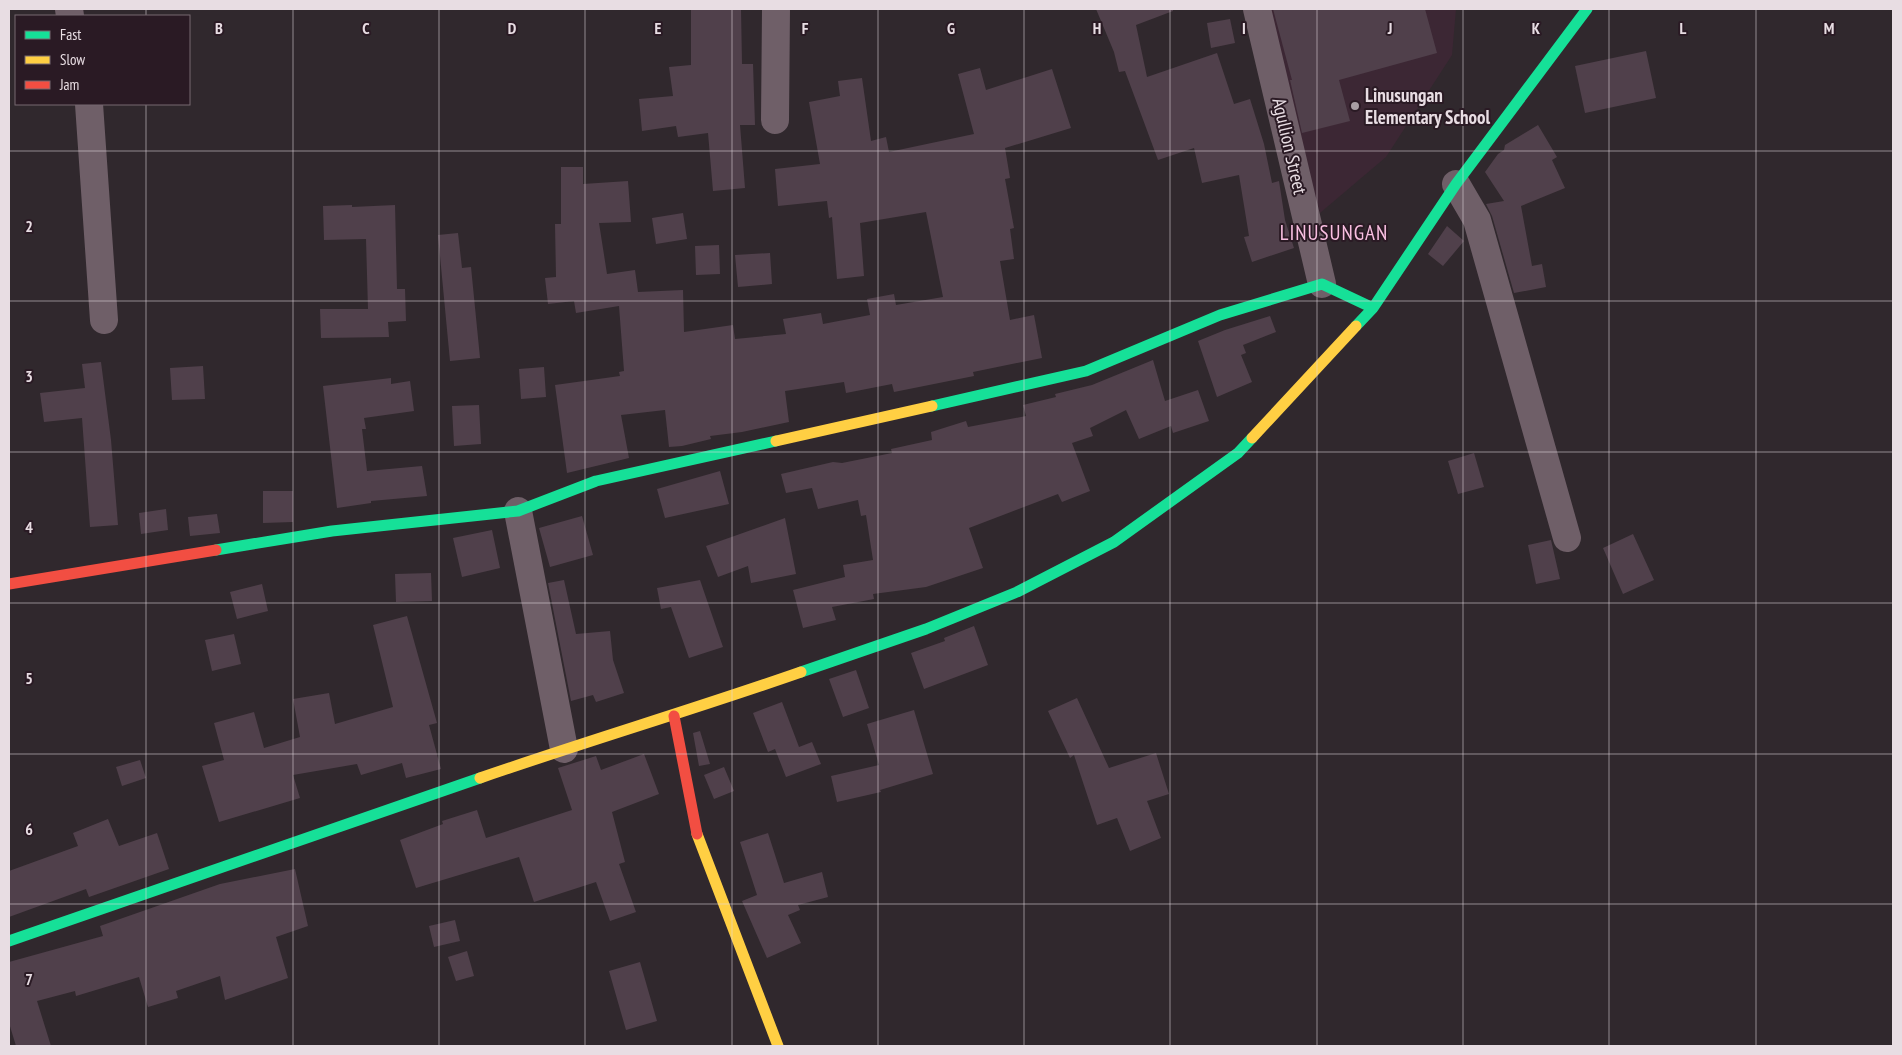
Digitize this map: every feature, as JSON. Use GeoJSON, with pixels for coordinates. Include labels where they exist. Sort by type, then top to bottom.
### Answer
{"type":"FeatureCollection","features":[{"type":"Feature","properties":{"kind":"street"},"geometry":{"type":"LineString","coordinates":[[775,120],[776,9]]}},
{"type":"Feature","properties":{"kind":"street","name":"Agullion Street"},"geometry":{"type":"LineString","coordinates":[[1257,9],[1322,284]]}},
{"type":"Feature","properties":{"kind":"street"},"geometry":{"type":"LineString","coordinates":[[9,941],[564,748],[674,716],[926,629],[1017,592],[1114,542],[1238,453],[1372,308],[1456,184],[1587,9]]}},
{"type":"Feature","properties":{"kind":"street"},"geometry":{"type":"LineString","coordinates":[[89,105],[104,320]]}},
{"type":"Feature","properties":{"kind":"street"},"geometry":{"type":"LineString","coordinates":[[1456,184],[1477,220],[1567,538]]}},
{"type":"Feature","properties":{"kind":"street"},"geometry":{"type":"LineString","coordinates":[[9,584],[332,531],[518,511],[596,481],[1086,371],[1220,315],[1322,284],[1372,308]]}},
{"type":"Feature","properties":{"kind":"street"},"geometry":{"type":"LineString","coordinates":[[518,511],[564,748]]}},
{"type":"Feature","properties":{"kind":"street"},"geometry":{"type":"LineString","coordinates":[[674,716],[695,828],[778,1046]]}},
{"type":"Feature","properties":{"kind":"shaded area","name":"Linusungan Elementary School"},"geometry":{"type":"Polygon","coordinates":[[[1264,9],[1456,9],[1452,55],[1386,157],[1320,213],[1264,9]]]}},
{"type":"Feature","properties":{"kind":"building"},"geometry":{"type":"Polygon","coordinates":[[[691,9],[741,9],[742,64],[753,64],[755,125],[740,125],[745,188],[713,191],[708,133],[678,137],[676,126],[642,131],[639,99],[673,96],[669,67],[691,65],[691,9]]]}},
{"type":"Feature","properties":{"kind":"building"},"geometry":{"type":"Polygon","coordinates":[[[1096,9],[1173,9],[1173,11],[1136,25],[1147,77],[1217,53],[1234,104],[1250,99],[1264,144],[1272,183],[1279,181],[1285,220],[1294,248],[1252,262],[1244,237],[1249,236],[1239,175],[1202,183],[1194,148],[1158,160],[1125,71],[1119,72],[1114,52],[1096,9]]]}},
{"type":"Feature","properties":{"kind":"building"},"geometry":{"type":"Polygon","coordinates":[[[1273,9],[1425,9],[1437,53],[1339,80],[1350,121],[1302,133],[1290,80],[1292,80],[1273,9]]]}},
{"type":"Feature","properties":{"kind":"building"},"geometry":{"type":"Polygon","coordinates":[[[1230,19],[1235,43],[1211,48],[1207,23],[1230,19]]]}},
{"type":"Feature","properties":{"kind":"building"},"geometry":{"type":"Polygon","coordinates":[[[1646,51],[1656,98],[1585,113],[1575,66],[1646,51]]]}},
{"type":"Feature","properties":{"kind":"building"},"geometry":{"type":"Polygon","coordinates":[[[980,68],[986,90],[1052,69],[1071,128],[1005,148],[1010,178],[1005,179],[1014,228],[1010,229],[1014,259],[1000,261],[1010,320],[1034,315],[1042,358],[973,372],[974,376],[894,392],[892,384],[846,393],[844,382],[785,391],[789,422],[742,432],[710,436],[711,439],[682,446],[669,447],[665,410],[621,415],[629,458],[567,473],[555,385],[620,376],[619,372],[624,371],[619,306],[576,313],[574,301],[548,304],[545,278],[556,277],[555,224],[561,224],[561,167],[583,167],[583,184],[628,181],[631,222],[599,223],[607,274],[635,270],[638,292],[683,290],[684,332],[733,325],[735,339],[786,334],[783,319],[821,313],[823,324],[870,315],[867,299],[894,294],[896,305],[943,297],[926,212],[860,223],[864,276],[837,279],[832,217],[829,218],[827,201],[778,206],[775,169],[820,164],[809,102],[840,96],[838,81],[862,78],[871,141],[886,137],[889,152],[974,134],[958,74],[980,68]]]}},
{"type":"Feature","properties":{"kind":"building"},"geometry":{"type":"Polygon","coordinates":[[[1538,125],[1557,157],[1552,160],[1565,188],[1521,206],[1532,266],[1542,264],[1546,287],[1514,293],[1492,216],[1486,204],[1504,201],[1485,172],[1498,154],[1504,150],[1505,145],[1538,125]]]}},
{"type":"Feature","properties":{"kind":"building"},"geometry":{"type":"Polygon","coordinates":[[[352,205],[352,207],[395,205],[397,289],[405,289],[406,321],[388,322],[389,337],[321,338],[320,309],[368,309],[366,239],[324,240],[323,206],[352,205]]]}},
{"type":"Feature","properties":{"kind":"building"},"geometry":{"type":"Polygon","coordinates":[[[683,213],[687,239],[656,244],[652,218],[683,213]]]}},
{"type":"Feature","properties":{"kind":"building"},"geometry":{"type":"Polygon","coordinates":[[[1447,226],[1464,241],[1443,266],[1428,254],[1447,226]]]}},
{"type":"Feature","properties":{"kind":"building"},"geometry":{"type":"Polygon","coordinates":[[[458,233],[462,268],[471,267],[480,358],[450,361],[438,235],[458,233]]]}},
{"type":"Feature","properties":{"kind":"building"},"geometry":{"type":"Polygon","coordinates":[[[719,245],[720,274],[696,275],[695,246],[719,245]]]}},
{"type":"Feature","properties":{"kind":"building"},"geometry":{"type":"Polygon","coordinates":[[[770,253],[772,284],[738,287],[735,255],[770,253]]]}},
{"type":"Feature","properties":{"kind":"building"},"geometry":{"type":"Polygon","coordinates":[[[1270,316],[1276,332],[1243,345],[1246,353],[1241,355],[1252,382],[1217,397],[1198,341],[1225,330],[1270,316]]]}},
{"type":"Feature","properties":{"kind":"building"},"geometry":{"type":"Polygon","coordinates":[[[1153,360],[1165,401],[1198,390],[1209,421],[1173,433],[1171,426],[1139,439],[1126,410],[1090,428],[1093,436],[1072,443],[1090,491],[1062,502],[1058,494],[969,528],[983,568],[926,587],[873,594],[874,599],[832,607],[836,620],[803,628],[793,590],[845,577],[843,565],[873,560],[866,515],[861,516],[858,500],[818,509],[812,488],[786,493],[781,474],[833,462],[842,463],[892,453],[891,449],[932,440],[931,432],[966,421],[968,427],[1026,416],[1023,405],[1056,397],[1055,394],[1092,385],[1153,360]]]}},
{"type":"Feature","properties":{"kind":"building"},"geometry":{"type":"Polygon","coordinates":[[[101,362],[111,440],[118,525],[90,527],[82,418],[44,422],[40,393],[85,388],[82,364],[101,362]]]}},
{"type":"Feature","properties":{"kind":"building"},"geometry":{"type":"Polygon","coordinates":[[[203,366],[205,399],[172,400],[170,368],[203,366]]]}},
{"type":"Feature","properties":{"kind":"building"},"geometry":{"type":"Polygon","coordinates":[[[544,367],[546,397],[521,399],[519,369],[544,367]]]}},
{"type":"Feature","properties":{"kind":"building"},"geometry":{"type":"Polygon","coordinates":[[[391,378],[391,384],[410,381],[414,411],[364,418],[366,429],[362,429],[367,471],[422,466],[427,496],[371,501],[371,503],[337,508],[323,386],[391,378]]]}},
{"type":"Feature","properties":{"kind":"building"},"geometry":{"type":"Polygon","coordinates":[[[479,405],[481,444],[454,446],[452,406],[479,405]]]}},
{"type":"Feature","properties":{"kind":"building"},"geometry":{"type":"Polygon","coordinates":[[[1474,453],[1484,487],[1458,494],[1448,461],[1474,453]]]}},
{"type":"Feature","properties":{"kind":"building"},"geometry":{"type":"Polygon","coordinates":[[[720,471],[729,504],[665,518],[657,489],[720,471]]]}},
{"type":"Feature","properties":{"kind":"building"},"geometry":{"type":"Polygon","coordinates":[[[263,491],[293,491],[293,522],[263,523],[263,491]]]}},
{"type":"Feature","properties":{"kind":"building"},"geometry":{"type":"Polygon","coordinates":[[[166,509],[168,530],[141,534],[139,513],[166,509]]]}},
{"type":"Feature","properties":{"kind":"building"},"geometry":{"type":"Polygon","coordinates":[[[217,514],[220,533],[190,536],[188,517],[217,514]]]}},
{"type":"Feature","properties":{"kind":"building"},"geometry":{"type":"Polygon","coordinates":[[[582,516],[593,555],[550,567],[539,528],[582,516]]]}},
{"type":"Feature","properties":{"kind":"building"},"geometry":{"type":"Polygon","coordinates":[[[785,518],[796,574],[751,583],[748,566],[718,577],[706,546],[785,518]]]}},
{"type":"Feature","properties":{"kind":"building"},"geometry":{"type":"Polygon","coordinates":[[[492,530],[500,568],[462,577],[453,538],[492,530]]]}},
{"type":"Feature","properties":{"kind":"building"},"geometry":{"type":"Polygon","coordinates":[[[1633,534],[1654,580],[1623,594],[1603,548],[1633,534]]]}},
{"type":"Feature","properties":{"kind":"building"},"geometry":{"type":"Polygon","coordinates":[[[1551,540],[1560,579],[1536,584],[1528,545],[1551,540]]]}},
{"type":"Feature","properties":{"kind":"building"},"geometry":{"type":"Polygon","coordinates":[[[431,573],[432,601],[396,602],[395,574],[431,573]]]}},
{"type":"Feature","properties":{"kind":"building"},"geometry":{"type":"Polygon","coordinates":[[[564,580],[576,634],[610,631],[613,660],[624,693],[596,702],[593,695],[571,701],[548,583],[564,580]]]}},
{"type":"Feature","properties":{"kind":"building"},"geometry":{"type":"Polygon","coordinates":[[[700,580],[723,647],[689,658],[671,607],[661,609],[657,588],[700,580]]]}},
{"type":"Feature","properties":{"kind":"building"},"geometry":{"type":"Polygon","coordinates":[[[262,584],[268,611],[237,619],[230,592],[262,584]]]}},
{"type":"Feature","properties":{"kind":"building"},"geometry":{"type":"Polygon","coordinates":[[[407,616],[437,723],[429,725],[441,769],[406,778],[402,763],[361,775],[357,764],[293,775],[300,798],[219,822],[202,766],[224,760],[214,723],[254,712],[264,748],[300,737],[293,699],[329,693],[335,724],[393,707],[373,625],[407,616]]]}},
{"type":"Feature","properties":{"kind":"building"},"geometry":{"type":"Polygon","coordinates":[[[974,626],[988,665],[924,689],[911,653],[945,641],[944,638],[974,626]]]}},
{"type":"Feature","properties":{"kind":"building"},"geometry":{"type":"Polygon","coordinates":[[[234,634],[241,664],[212,671],[205,640],[234,634]]]}},
{"type":"Feature","properties":{"kind":"building"},"geometry":{"type":"Polygon","coordinates":[[[856,670],[869,708],[843,717],[829,679],[856,670]]]}},
{"type":"Feature","properties":{"kind":"building"},"geometry":{"type":"Polygon","coordinates":[[[1077,698],[1109,768],[1156,753],[1169,794],[1147,801],[1161,838],[1130,851],[1117,818],[1097,825],[1074,755],[1070,758],[1048,711],[1077,698]]]}},
{"type":"Feature","properties":{"kind":"building"},"geometry":{"type":"Polygon","coordinates":[[[782,702],[799,747],[812,742],[821,764],[786,777],[775,749],[768,752],[753,713],[782,702]]]}},
{"type":"Feature","properties":{"kind":"building"},"geometry":{"type":"Polygon","coordinates":[[[914,710],[933,774],[880,790],[881,792],[837,802],[831,776],[879,765],[867,724],[914,710]]]}},
{"type":"Feature","properties":{"kind":"building"},"geometry":{"type":"Polygon","coordinates":[[[700,731],[710,764],[699,766],[693,733],[700,731]]]}},
{"type":"Feature","properties":{"kind":"building"},"geometry":{"type":"Polygon","coordinates":[[[644,754],[659,794],[612,812],[625,862],[619,864],[636,912],[610,921],[596,882],[534,902],[519,857],[416,888],[400,840],[443,824],[442,821],[477,810],[486,838],[572,810],[558,768],[596,756],[601,770],[644,754]]]}},
{"type":"Feature","properties":{"kind":"building"},"geometry":{"type":"Polygon","coordinates":[[[140,760],[146,778],[122,786],[116,767],[140,760]]]}},
{"type":"Feature","properties":{"kind":"building"},"geometry":{"type":"Polygon","coordinates":[[[724,767],[734,791],[714,799],[704,775],[724,767]]]}},
{"type":"Feature","properties":{"kind":"building"},"geometry":{"type":"Polygon","coordinates":[[[108,819],[119,846],[157,833],[169,869],[89,897],[86,889],[9,917],[9,871],[78,846],[73,833],[108,819]]]}},
{"type":"Feature","properties":{"kind":"building"},"geometry":{"type":"Polygon","coordinates":[[[768,833],[784,883],[822,872],[828,897],[798,905],[800,910],[788,915],[801,943],[767,958],[742,901],[757,895],[740,842],[768,833]]]}},
{"type":"Feature","properties":{"kind":"building"},"geometry":{"type":"Polygon","coordinates":[[[295,869],[308,926],[276,937],[288,978],[225,1000],[220,976],[176,991],[178,998],[148,1007],[139,977],[76,996],[75,991],[37,1001],[51,1046],[16,1046],[9,1023],[9,962],[103,936],[100,926],[220,884],[295,869]]]}},
{"type":"Feature","properties":{"kind":"building"},"geometry":{"type":"Polygon","coordinates":[[[455,920],[460,941],[434,947],[429,926],[455,920]]]}},
{"type":"Feature","properties":{"kind":"building"},"geometry":{"type":"Polygon","coordinates":[[[467,951],[474,976],[456,981],[448,957],[467,951]]]}},
{"type":"Feature","properties":{"kind":"building"},"geometry":{"type":"Polygon","coordinates":[[[640,962],[657,1021],[626,1030],[609,971],[640,962]]]}},
{"type":"Feature","properties":{"kind":"traffic: fast"},"geometry":{"type":"LineString","coordinates":[[1356,326],[1373,308],[1456,184],[1587,9]]}},
{"type":"Feature","properties":{"kind":"traffic: fast"},"geometry":{"type":"LineString","coordinates":[[932,406],[1086,371],[1220,315],[1322,284],[1373,308]]}},
{"type":"Feature","properties":{"kind":"traffic: fast"},"geometry":{"type":"LineString","coordinates":[[801,672],[926,629],[1017,592],[1114,542],[1238,453],[1252,438]]}},
{"type":"Feature","properties":{"kind":"traffic: fast"},"geometry":{"type":"LineString","coordinates":[[216,550],[332,531],[518,511],[596,481],[776,441]]}},
{"type":"Feature","properties":{"kind":"traffic: fast"},"geometry":{"type":"LineString","coordinates":[[9,941],[480,778]]}},
{"type":"Feature","properties":{"kind":"traffic: slow"},"geometry":{"type":"LineString","coordinates":[[1252,438],[1356,326]]}},
{"type":"Feature","properties":{"kind":"traffic: slow"},"geometry":{"type":"LineString","coordinates":[[776,441],[932,406]]}},
{"type":"Feature","properties":{"kind":"traffic: slow"},"geometry":{"type":"LineString","coordinates":[[480,778],[801,672]]}},
{"type":"Feature","properties":{"kind":"traffic: slow"},"geometry":{"type":"LineString","coordinates":[[697,834],[778,1046]]}},
{"type":"Feature","properties":{"kind":"traffic: jam"},"geometry":{"type":"LineString","coordinates":[[9,584],[216,550]]}},
{"type":"Feature","properties":{"kind":"traffic: jam"},"geometry":{"type":"LineString","coordinates":[[674,716],[697,834]]}},
{"type":"Feature","properties":{"kind":"place","name":"Linusungan Elementary School"},"geometry":{"type":"Point","coordinates":[1355,106]}},
{"type":"Feature","properties":{"kind":"district","name":"LINUSUNGAN"},"geometry":{"type":"Point","coordinates":[1334,233]}}]}
